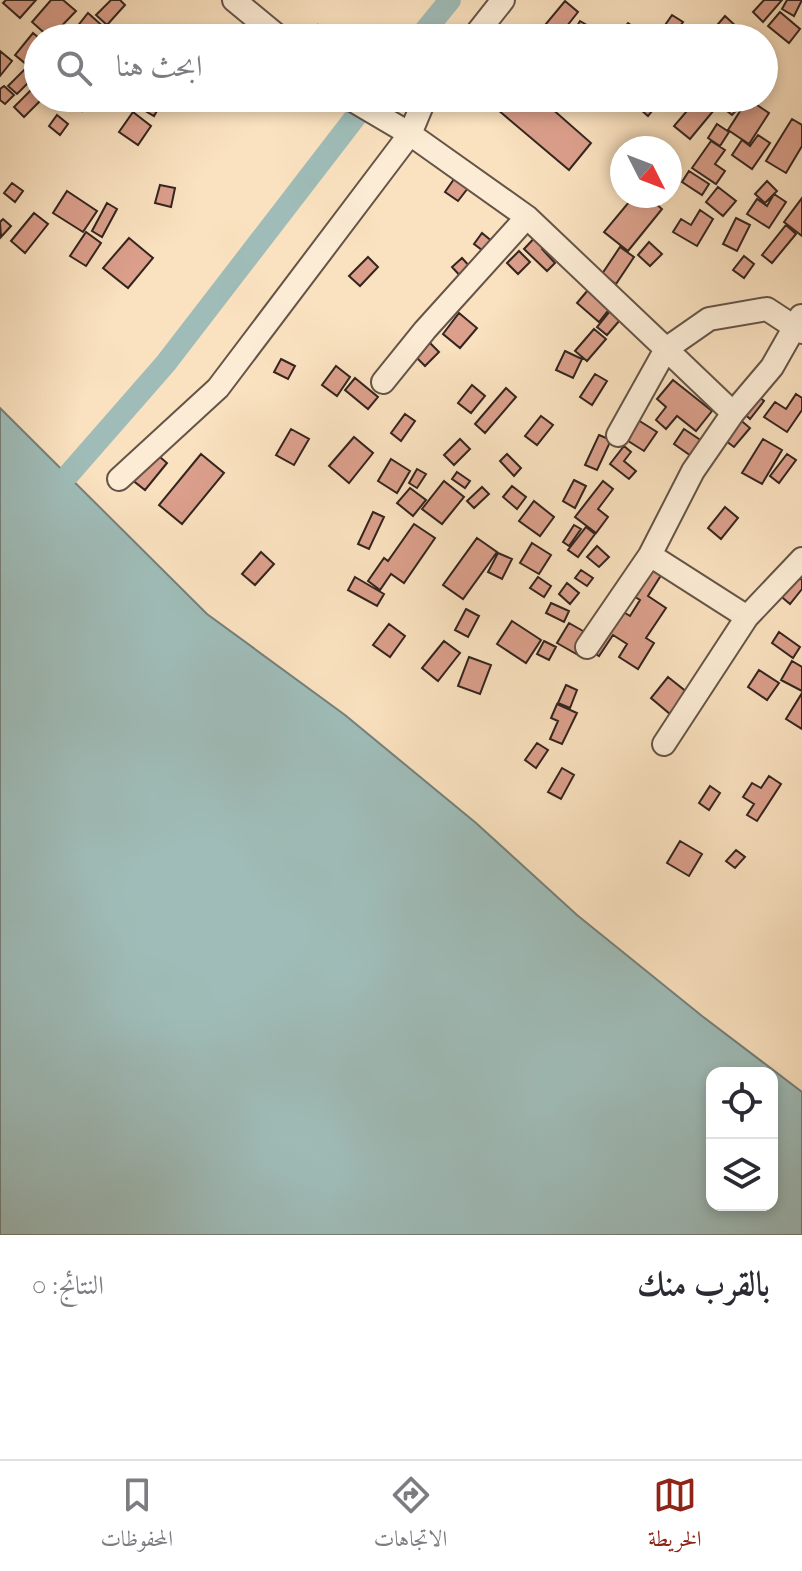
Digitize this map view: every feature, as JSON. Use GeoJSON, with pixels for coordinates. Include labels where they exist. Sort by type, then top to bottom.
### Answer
{"type":"FeatureCollection","features":[{"type":"Feature","properties":{"kind":"street"},"geometry":{"type":"LineString","coordinates":[[234,0],[263,24]]}},
{"type":"Feature","properties":{"kind":"street"},"geometry":{"type":"LineString","coordinates":[[484,24],[503,0]]}},
{"type":"Feature","properties":{"kind":"street"},"geometry":{"type":"LineString","coordinates":[[373,112],[410,134],[527,217],[733,413]]}},
{"type":"Feature","properties":{"kind":"street"},"geometry":{"type":"LineString","coordinates":[[119,479],[218,388],[410,134],[419,112]]}},
{"type":"Feature","properties":{"kind":"street"},"geometry":{"type":"LineString","coordinates":[[383,382],[425,330],[527,217]]}},
{"type":"Feature","properties":{"kind":"street"},"geometry":{"type":"LineString","coordinates":[[587,647],[650,555],[693,471],[800,325],[767,309],[709,319],[666,349],[618,435]]}},
{"type":"Feature","properties":{"kind":"street"},"geometry":{"type":"LineString","coordinates":[[650,555],[747,617]]}},
{"type":"Feature","properties":{"kind":"street"},"geometry":{"type":"LineString","coordinates":[[664,744],[747,617],[802,559]]}},
{"type":"Feature","properties":{"kind":"water"},"geometry":{"type":"Polygon","coordinates":[[[0,408],[207,614],[345,715],[476,823],[577,915],[769,1067],[706,1067],[706,1211],[778,1211],[778,1074],[802,1092],[802,1235],[0,1235],[0,408]]]}},
{"type":"Feature","properties":{"kind":"building"},"geometry":{"type":"Polygon","coordinates":[[[6,0],[36,0],[20,18],[3,3],[6,0]]]}},
{"type":"Feature","properties":{"kind":"building"},"geometry":{"type":"Polygon","coordinates":[[[51,0],[63,0],[76,11],[63,24],[32,22],[51,0]]]}},
{"type":"Feature","properties":{"kind":"building"},"geometry":{"type":"Polygon","coordinates":[[[111,0],[120,0],[125,5],[108,24],[96,15],[111,0]]]}},
{"type":"Feature","properties":{"kind":"building"},"geometry":{"type":"Polygon","coordinates":[[[764,0],[782,0],[763,22],[753,12],[764,0]]]}},
{"type":"Feature","properties":{"kind":"building"},"geometry":{"type":"Polygon","coordinates":[[[787,0],[802,0],[794,16],[782,9],[787,0]]]}},
{"type":"Feature","properties":{"kind":"building"},"geometry":{"type":"Polygon","coordinates":[[[565,1],[578,12],[568,24],[546,24],[565,1]]]}},
{"type":"Feature","properties":{"kind":"building"},"geometry":{"type":"Polygon","coordinates":[[[780,12],[800,29],[789,43],[778,34],[778,24],[770,24],[780,12]]]}},
{"type":"Feature","properties":{"kind":"building"},"geometry":{"type":"Polygon","coordinates":[[[88,13],[100,24],[79,24],[88,13]]]}},
{"type":"Feature","properties":{"kind":"building"},"geometry":{"type":"Polygon","coordinates":[[[672,15],[683,22],[682,24],[666,24],[672,15]]]}},
{"type":"Feature","properties":{"kind":"building"},"geometry":{"type":"Polygon","coordinates":[[[725,16],[734,24],[718,24],[725,16]]]}},
{"type":"Feature","properties":{"kind":"building"},"geometry":{"type":"Polygon","coordinates":[[[24,44],[24,62],[15,55],[24,44]]]}},
{"type":"Feature","properties":{"kind":"building"},"geometry":{"type":"Polygon","coordinates":[[[0,51],[12,61],[0,76],[0,51]]]}},
{"type":"Feature","properties":{"kind":"building"},"geometry":{"type":"Polygon","coordinates":[[[24,70],[24,87],[17,94],[8,86],[24,70]]]}},
{"type":"Feature","properties":{"kind":"building"},"geometry":{"type":"Polygon","coordinates":[[[4,86],[14,95],[5,104],[0,100],[0,89],[4,86]]]}},
{"type":"Feature","properties":{"kind":"building"},"geometry":{"type":"Polygon","coordinates":[[[24,97],[24,112],[29,112],[24,117],[14,107],[24,97]]]}},
{"type":"Feature","properties":{"kind":"building"},"geometry":{"type":"Polygon","coordinates":[[[133,112],[151,126],[138,145],[119,132],[133,112]]]}},
{"type":"Feature","properties":{"kind":"building"},"geometry":{"type":"Polygon","coordinates":[[[500,112],[556,112],[591,143],[569,170],[500,112]]]}},
{"type":"Feature","properties":{"kind":"building"},"geometry":{"type":"Polygon","coordinates":[[[686,112],[712,112],[690,139],[674,126],[686,112]]]}},
{"type":"Feature","properties":{"kind":"building"},"geometry":{"type":"Polygon","coordinates":[[[740,112],[769,113],[749,144],[728,130],[740,112]]]}},
{"type":"Feature","properties":{"kind":"building"},"geometry":{"type":"Polygon","coordinates":[[[57,115],[68,124],[60,135],[49,126],[57,115]]]}},
{"type":"Feature","properties":{"kind":"building"},"geometry":{"type":"Polygon","coordinates":[[[792,119],[802,125],[802,146],[786,173],[766,161],[792,119]]]}},
{"type":"Feature","properties":{"kind":"building"},"geometry":{"type":"Polygon","coordinates":[[[717,124],[729,132],[720,146],[708,138],[717,124]]]}},
{"type":"Feature","properties":{"kind":"building"},"geometry":{"type":"Polygon","coordinates":[[[758,135],[770,143],[752,169],[732,155],[742,140],[750,146],[758,135]]]}},
{"type":"Feature","properties":{"kind":"building"},"geometry":{"type":"Polygon","coordinates":[[[711,141],[725,150],[715,164],[725,171],[716,184],[692,168],[711,141]]]}},
{"type":"Feature","properties":{"kind":"building"},"geometry":{"type":"Polygon","coordinates":[[[689,171],[709,184],[702,195],[682,182],[689,171]]]}},
{"type":"Feature","properties":{"kind":"building"},"geometry":{"type":"Polygon","coordinates":[[[454,179],[468,188],[458,201],[445,192],[454,179]]]}},
{"type":"Feature","properties":{"kind":"building"},"geometry":{"type":"Polygon","coordinates":[[[767,181],[777,191],[765,203],[755,194],[767,181]]]}},
{"type":"Feature","properties":{"kind":"building"},"geometry":{"type":"Polygon","coordinates":[[[12,183],[23,191],[15,202],[4,193],[12,183]]]}},
{"type":"Feature","properties":{"kind":"building"},"geometry":{"type":"Polygon","coordinates":[[[160,185],[175,188],[171,207],[155,203],[160,185]]]}},
{"type":"Feature","properties":{"kind":"building"},"geometry":{"type":"Polygon","coordinates":[[[718,187],[736,201],[723,216],[706,202],[718,187]]]}},
{"type":"Feature","properties":{"kind":"building"},"geometry":{"type":"Polygon","coordinates":[[[67,191],[97,211],[83,232],[53,213],[67,191]]]}},
{"type":"Feature","properties":{"kind":"building"},"geometry":{"type":"Polygon","coordinates":[[[774,194],[786,202],[769,228],[747,214],[757,199],[767,206],[774,194]]]}},
{"type":"Feature","properties":{"kind":"building"},"geometry":{"type":"Polygon","coordinates":[[[802,198],[802,236],[784,222],[802,198]]]}},
{"type":"Feature","properties":{"kind":"building"},"geometry":{"type":"Polygon","coordinates":[[[107,203],[117,209],[102,237],[92,231],[107,203]]]}},
{"type":"Feature","properties":{"kind":"building"},"geometry":{"type":"Polygon","coordinates":[[[624,208],[662,209],[628,251],[604,232],[624,208]]]}},
{"type":"Feature","properties":{"kind":"building"},"geometry":{"type":"Polygon","coordinates":[[[700,210],[713,219],[697,246],[673,232],[681,219],[691,225],[700,210]]]}},
{"type":"Feature","properties":{"kind":"building"},"geometry":{"type":"Polygon","coordinates":[[[34,213],[48,224],[25,253],[11,241],[34,213]]]}},
{"type":"Feature","properties":{"kind":"building"},"geometry":{"type":"Polygon","coordinates":[[[736,218],[750,225],[737,251],[723,244],[736,218]]]}},
{"type":"Feature","properties":{"kind":"building"},"geometry":{"type":"Polygon","coordinates":[[[3,219],[11,226],[1,237],[0,222],[3,219]]]}},
{"type":"Feature","properties":{"kind":"building"},"geometry":{"type":"Polygon","coordinates":[[[786,225],[796,234],[772,263],[762,255],[786,225]]]}},
{"type":"Feature","properties":{"kind":"building"},"geometry":{"type":"Polygon","coordinates":[[[86,232],[101,243],[86,266],[70,256],[86,232]]]}},
{"type":"Feature","properties":{"kind":"building"},"geometry":{"type":"Polygon","coordinates":[[[540,232],[550,241],[542,249],[555,263],[547,271],[524,249],[540,232]]]}},
{"type":"Feature","properties":{"kind":"building"},"geometry":{"type":"Polygon","coordinates":[[[482,233],[494,243],[486,253],[474,244],[482,233]]]}},
{"type":"Feature","properties":{"kind":"building"},"geometry":{"type":"Polygon","coordinates":[[[129,238],[153,258],[128,288],[103,268],[129,238]]]}},
{"type":"Feature","properties":{"kind":"building"},"geometry":{"type":"Polygon","coordinates":[[[649,242],[662,254],[650,266],[638,255],[649,242]]]}},
{"type":"Feature","properties":{"kind":"building"},"geometry":{"type":"Polygon","coordinates":[[[620,247],[634,257],[616,284],[602,274],[620,247]]]}},
{"type":"Feature","properties":{"kind":"building"},"geometry":{"type":"Polygon","coordinates":[[[519,251],[530,262],[518,274],[507,263],[519,251]]]}},
{"type":"Feature","properties":{"kind":"building"},"geometry":{"type":"Polygon","coordinates":[[[744,256],[754,264],[744,278],[733,270],[744,256]]]}},
{"type":"Feature","properties":{"kind":"building"},"geometry":{"type":"Polygon","coordinates":[[[368,257],[378,267],[360,286],[349,276],[368,257]]]}},
{"type":"Feature","properties":{"kind":"building"},"geometry":{"type":"Polygon","coordinates":[[[462,258],[472,269],[463,279],[452,267],[462,258]]]}},
{"type":"Feature","properties":{"kind":"building"},"geometry":{"type":"Polygon","coordinates":[[[588,290],[610,308],[599,322],[577,303],[588,290]]]}},
{"type":"Feature","properties":{"kind":"building"},"geometry":{"type":"Polygon","coordinates":[[[610,311],[620,320],[607,335],[597,327],[610,311]]]}},
{"type":"Feature","properties":{"kind":"building"},"geometry":{"type":"Polygon","coordinates":[[[459,313],[477,328],[460,348],[443,334],[459,313]]]}},
{"type":"Feature","properties":{"kind":"building"},"geometry":{"type":"Polygon","coordinates":[[[594,329],[606,339],[587,361],[575,351],[594,329]]]}},
{"type":"Feature","properties":{"kind":"building"},"geometry":{"type":"Polygon","coordinates":[[[428,341],[439,352],[425,366],[414,355],[428,341]]]}},
{"type":"Feature","properties":{"kind":"building"},"geometry":{"type":"Polygon","coordinates":[[[565,351],[582,359],[573,378],[556,370],[565,351]]]}},
{"type":"Feature","properties":{"kind":"building"},"geometry":{"type":"Polygon","coordinates":[[[281,359],[295,366],[288,379],[274,372],[281,359]]]}},
{"type":"Feature","properties":{"kind":"building"},"geometry":{"type":"Polygon","coordinates":[[[336,366],[350,377],[337,396],[322,385],[336,366]]]}},
{"type":"Feature","properties":{"kind":"building"},"geometry":{"type":"Polygon","coordinates":[[[595,374],[607,381],[592,405],[580,397],[595,374]]]}},
{"type":"Feature","properties":{"kind":"building"},"geometry":{"type":"Polygon","coordinates":[[[355,378],[378,397],[368,409],[345,390],[355,378]]]}},
{"type":"Feature","properties":{"kind":"building"},"geometry":{"type":"Polygon","coordinates":[[[673,380],[712,411],[696,431],[677,416],[666,429],[656,420],[666,407],[657,399],[673,380]]]}},
{"type":"Feature","properties":{"kind":"building"},"geometry":{"type":"Polygon","coordinates":[[[472,385],[485,396],[471,413],[458,403],[472,385]]]}},
{"type":"Feature","properties":{"kind":"building"},"geometry":{"type":"Polygon","coordinates":[[[506,388],[516,397],[485,433],[475,424],[506,388]]]}},
{"type":"Feature","properties":{"kind":"building"},"geometry":{"type":"Polygon","coordinates":[[[755,393],[764,401],[750,419],[740,410],[755,393]]]}},
{"type":"Feature","properties":{"kind":"building"},"geometry":{"type":"Polygon","coordinates":[[[796,394],[802,398],[802,410],[787,432],[764,417],[775,402],[786,409],[796,394]]]}},
{"type":"Feature","properties":{"kind":"building"},"geometry":{"type":"Polygon","coordinates":[[[405,414],[415,421],[401,441],[391,433],[405,414]]]}},
{"type":"Feature","properties":{"kind":"building"},"geometry":{"type":"Polygon","coordinates":[[[541,416],[553,425],[537,445],[525,436],[541,416]]]}},
{"type":"Feature","properties":{"kind":"building"},"geometry":{"type":"Polygon","coordinates":[[[738,418],[750,428],[734,447],[722,438],[738,418]]]}},
{"type":"Feature","properties":{"kind":"building"},"geometry":{"type":"Polygon","coordinates":[[[638,420],[657,432],[644,451],[625,439],[638,420]]]}},
{"type":"Feature","properties":{"kind":"building"},"geometry":{"type":"Polygon","coordinates":[[[291,429],[309,439],[294,465],[276,455],[291,429]]]}},
{"type":"Feature","properties":{"kind":"building"},"geometry":{"type":"Polygon","coordinates":[[[684,429],[708,445],[697,460],[674,444],[684,429]]]}},
{"type":"Feature","properties":{"kind":"building"},"geometry":{"type":"Polygon","coordinates":[[[599,435],[611,440],[597,470],[585,465],[599,435]]]}},
{"type":"Feature","properties":{"kind":"building"},"geometry":{"type":"Polygon","coordinates":[[[354,437],[373,453],[349,483],[329,466],[354,437]]]}},
{"type":"Feature","properties":{"kind":"building"},"geometry":{"type":"Polygon","coordinates":[[[460,439],[470,449],[454,465],[444,455],[460,439]]]}},
{"type":"Feature","properties":{"kind":"building"},"geometry":{"type":"Polygon","coordinates":[[[763,439],[782,450],[762,484],[742,473],[763,439]]]}},
{"type":"Feature","properties":{"kind":"building"},"geometry":{"type":"Polygon","coordinates":[[[624,446],[631,452],[624,461],[636,471],[629,479],[610,464],[624,446]]]}},
{"type":"Feature","properties":{"kind":"building"},"geometry":{"type":"Polygon","coordinates":[[[153,451],[167,463],[145,490],[131,479],[153,451]]]}},
{"type":"Feature","properties":{"kind":"building"},"geometry":{"type":"Polygon","coordinates":[[[201,454],[224,473],[182,524],[159,505],[201,454]]]}},
{"type":"Feature","properties":{"kind":"building"},"geometry":{"type":"Polygon","coordinates":[[[507,454],[521,468],[514,476],[500,461],[507,454]]]}},
{"type":"Feature","properties":{"kind":"building"},"geometry":{"type":"Polygon","coordinates":[[[787,454],[796,460],[779,483],[770,476],[787,454]]]}},
{"type":"Feature","properties":{"kind":"building"},"geometry":{"type":"Polygon","coordinates":[[[391,459],[410,471],[397,493],[378,481],[391,459]]]}},
{"type":"Feature","properties":{"kind":"building"},"geometry":{"type":"Polygon","coordinates":[[[417,469],[426,474],[417,488],[409,483],[417,469]]]}},
{"type":"Feature","properties":{"kind":"building"},"geometry":{"type":"Polygon","coordinates":[[[457,472],[470,481],[465,488],[452,479],[457,472]]]}},
{"type":"Feature","properties":{"kind":"building"},"geometry":{"type":"Polygon","coordinates":[[[574,480],[586,486],[575,508],[563,501],[574,480]]]}},
{"type":"Feature","properties":{"kind":"building"},"geometry":{"type":"Polygon","coordinates":[[[444,481],[464,497],[442,524],[422,509],[444,481]]]}},
{"type":"Feature","properties":{"kind":"building"},"geometry":{"type":"Polygon","coordinates":[[[603,481],[613,489],[598,509],[608,517],[596,533],[575,517],[603,481]]]}},
{"type":"Feature","properties":{"kind":"building"},"geometry":{"type":"Polygon","coordinates":[[[512,486],[526,497],[517,509],[503,497],[512,486]]]}},
{"type":"Feature","properties":{"kind":"building"},"geometry":{"type":"Polygon","coordinates":[[[482,487],[489,494],[474,508],[467,501],[482,487]]]}},
{"type":"Feature","properties":{"kind":"building"},"geometry":{"type":"Polygon","coordinates":[[[410,488],[426,500],[413,516],[397,503],[410,488]]]}},
{"type":"Feature","properties":{"kind":"building"},"geometry":{"type":"Polygon","coordinates":[[[534,501],[554,517],[540,536],[519,521],[534,501]]]}},
{"type":"Feature","properties":{"kind":"building"},"geometry":{"type":"Polygon","coordinates":[[[725,507],[738,518],[721,539],[708,528],[725,507]]]}},
{"type":"Feature","properties":{"kind":"building"},"geometry":{"type":"Polygon","coordinates":[[[373,512],[384,517],[369,549],[358,544],[373,512]]]}},
{"type":"Feature","properties":{"kind":"building"},"geometry":{"type":"Polygon","coordinates":[[[414,524],[435,538],[404,583],[391,574],[380,590],[368,581],[384,558],[388,561],[414,524]]]}},
{"type":"Feature","properties":{"kind":"building"},"geometry":{"type":"Polygon","coordinates":[[[574,525],[581,529],[569,546],[563,542],[574,525]]]}},
{"type":"Feature","properties":{"kind":"building"},"geometry":{"type":"Polygon","coordinates":[[[586,527],[595,534],[578,557],[568,550],[586,527]]]}},
{"type":"Feature","properties":{"kind":"building"},"geometry":{"type":"Polygon","coordinates":[[[477,538],[497,552],[463,599],[443,585],[477,538]]]}},
{"type":"Feature","properties":{"kind":"building"},"geometry":{"type":"Polygon","coordinates":[[[532,543],[551,555],[539,574],[520,563],[532,543]]]}},
{"type":"Feature","properties":{"kind":"building"},"geometry":{"type":"Polygon","coordinates":[[[597,546],[609,557],[599,567],[587,557],[597,546]]]}},
{"type":"Feature","properties":{"kind":"building"},"geometry":{"type":"Polygon","coordinates":[[[261,552],[274,564],[255,585],[242,574],[261,552]]]}},
{"type":"Feature","properties":{"kind":"building"},"geometry":{"type":"Polygon","coordinates":[[[498,553],[512,559],[502,579],[488,572],[498,553]]]}},
{"type":"Feature","properties":{"kind":"building"},"geometry":{"type":"Polygon","coordinates":[[[649,558],[665,569],[648,596],[666,608],[646,638],[654,643],[638,669],[619,657],[627,644],[613,635],[599,656],[590,650],[617,608],[630,616],[640,600],[627,592],[649,558]]]}},
{"type":"Feature","properties":{"kind":"building"},"geometry":{"type":"Polygon","coordinates":[[[581,570],[593,578],[587,586],[575,578],[581,570]]]}},
{"type":"Feature","properties":{"kind":"building"},"geometry":{"type":"Polygon","coordinates":[[[794,573],[802,580],[802,589],[790,604],[777,593],[794,573]]]}},
{"type":"Feature","properties":{"kind":"building"},"geometry":{"type":"Polygon","coordinates":[[[355,577],[384,594],[377,606],[348,590],[355,577]]]}},
{"type":"Feature","properties":{"kind":"building"},"geometry":{"type":"Polygon","coordinates":[[[538,577],[551,586],[544,597],[530,588],[538,577]]]}},
{"type":"Feature","properties":{"kind":"building"},"geometry":{"type":"Polygon","coordinates":[[[567,583],[579,593],[570,604],[559,594],[567,583]]]}},
{"type":"Feature","properties":{"kind":"building"},"geometry":{"type":"Polygon","coordinates":[[[551,603],[569,611],[564,622],[546,613],[551,603]]]}},
{"type":"Feature","properties":{"kind":"building"},"geometry":{"type":"Polygon","coordinates":[[[466,609],[479,616],[468,637],[455,630],[466,609]]]}},
{"type":"Feature","properties":{"kind":"building"},"geometry":{"type":"Polygon","coordinates":[[[512,621],[541,640],[526,663],[497,644],[512,621]]]}},
{"type":"Feature","properties":{"kind":"building"},"geometry":{"type":"Polygon","coordinates":[[[569,623],[590,635],[578,655],[557,643],[569,623]]]}},
{"type":"Feature","properties":{"kind":"building"},"geometry":{"type":"Polygon","coordinates":[[[389,624],[405,636],[390,657],[373,645],[389,624]]]}},
{"type":"Feature","properties":{"kind":"building"},"geometry":{"type":"Polygon","coordinates":[[[779,632],[800,647],[793,658],[772,643],[779,632]]]}},
{"type":"Feature","properties":{"kind":"building"},"geometry":{"type":"Polygon","coordinates":[[[444,641],[460,653],[438,681],[422,668],[444,641]]]}},
{"type":"Feature","properties":{"kind":"building"},"geometry":{"type":"Polygon","coordinates":[[[544,641],[556,647],[549,660],[537,654],[544,641]]]}},
{"type":"Feature","properties":{"kind":"building"},"geometry":{"type":"Polygon","coordinates":[[[469,657],[491,665],[480,694],[458,686],[469,657]]]}},
{"type":"Feature","properties":{"kind":"building"},"geometry":{"type":"Polygon","coordinates":[[[792,661],[802,667],[802,691],[781,680],[792,661]]]}},
{"type":"Feature","properties":{"kind":"building"},"geometry":{"type":"Polygon","coordinates":[[[759,670],[779,683],[767,700],[748,687],[759,670]]]}},
{"type":"Feature","properties":{"kind":"building"},"geometry":{"type":"Polygon","coordinates":[[[668,677],[688,693],[670,714],[651,698],[668,677]]]}},
{"type":"Feature","properties":{"kind":"building"},"geometry":{"type":"Polygon","coordinates":[[[566,685],[577,690],[570,708],[558,703],[566,685]]]}},
{"type":"Feature","properties":{"kind":"building"},"geometry":{"type":"Polygon","coordinates":[[[802,693],[802,729],[786,719],[802,693]]]}},
{"type":"Feature","properties":{"kind":"building"},"geometry":{"type":"Polygon","coordinates":[[[557,704],[577,713],[562,744],[550,739],[558,721],[551,718],[557,704]]]}},
{"type":"Feature","properties":{"kind":"building"},"geometry":{"type":"Polygon","coordinates":[[[537,743],[548,750],[536,768],[525,760],[537,743]]]}},
{"type":"Feature","properties":{"kind":"building"},"geometry":{"type":"Polygon","coordinates":[[[562,768],[574,775],[561,799],[548,792],[562,768]]]}},
{"type":"Feature","properties":{"kind":"building"},"geometry":{"type":"Polygon","coordinates":[[[769,776],[781,784],[757,821],[747,815],[754,804],[743,797],[752,783],[761,788],[769,776]]]}},
{"type":"Feature","properties":{"kind":"building"},"geometry":{"type":"Polygon","coordinates":[[[710,786],[720,793],[709,810],[699,803],[710,786]]]}},
{"type":"Feature","properties":{"kind":"building"},"geometry":{"type":"Polygon","coordinates":[[[680,841],[702,854],[689,876],[667,863],[680,841]]]}},
{"type":"Feature","properties":{"kind":"building"},"geometry":{"type":"Polygon","coordinates":[[[736,850],[745,857],[735,868],[726,861],[736,850]]]}},
{"type":"Feature","properties":{"kind":"waterway"},"geometry":{"type":"LineString","coordinates":[[430,24],[450,0]]}},
{"type":"Feature","properties":{"kind":"waterway"},"geometry":{"type":"LineString","coordinates":[[69,474],[166,363],[359,112]]}}]}
